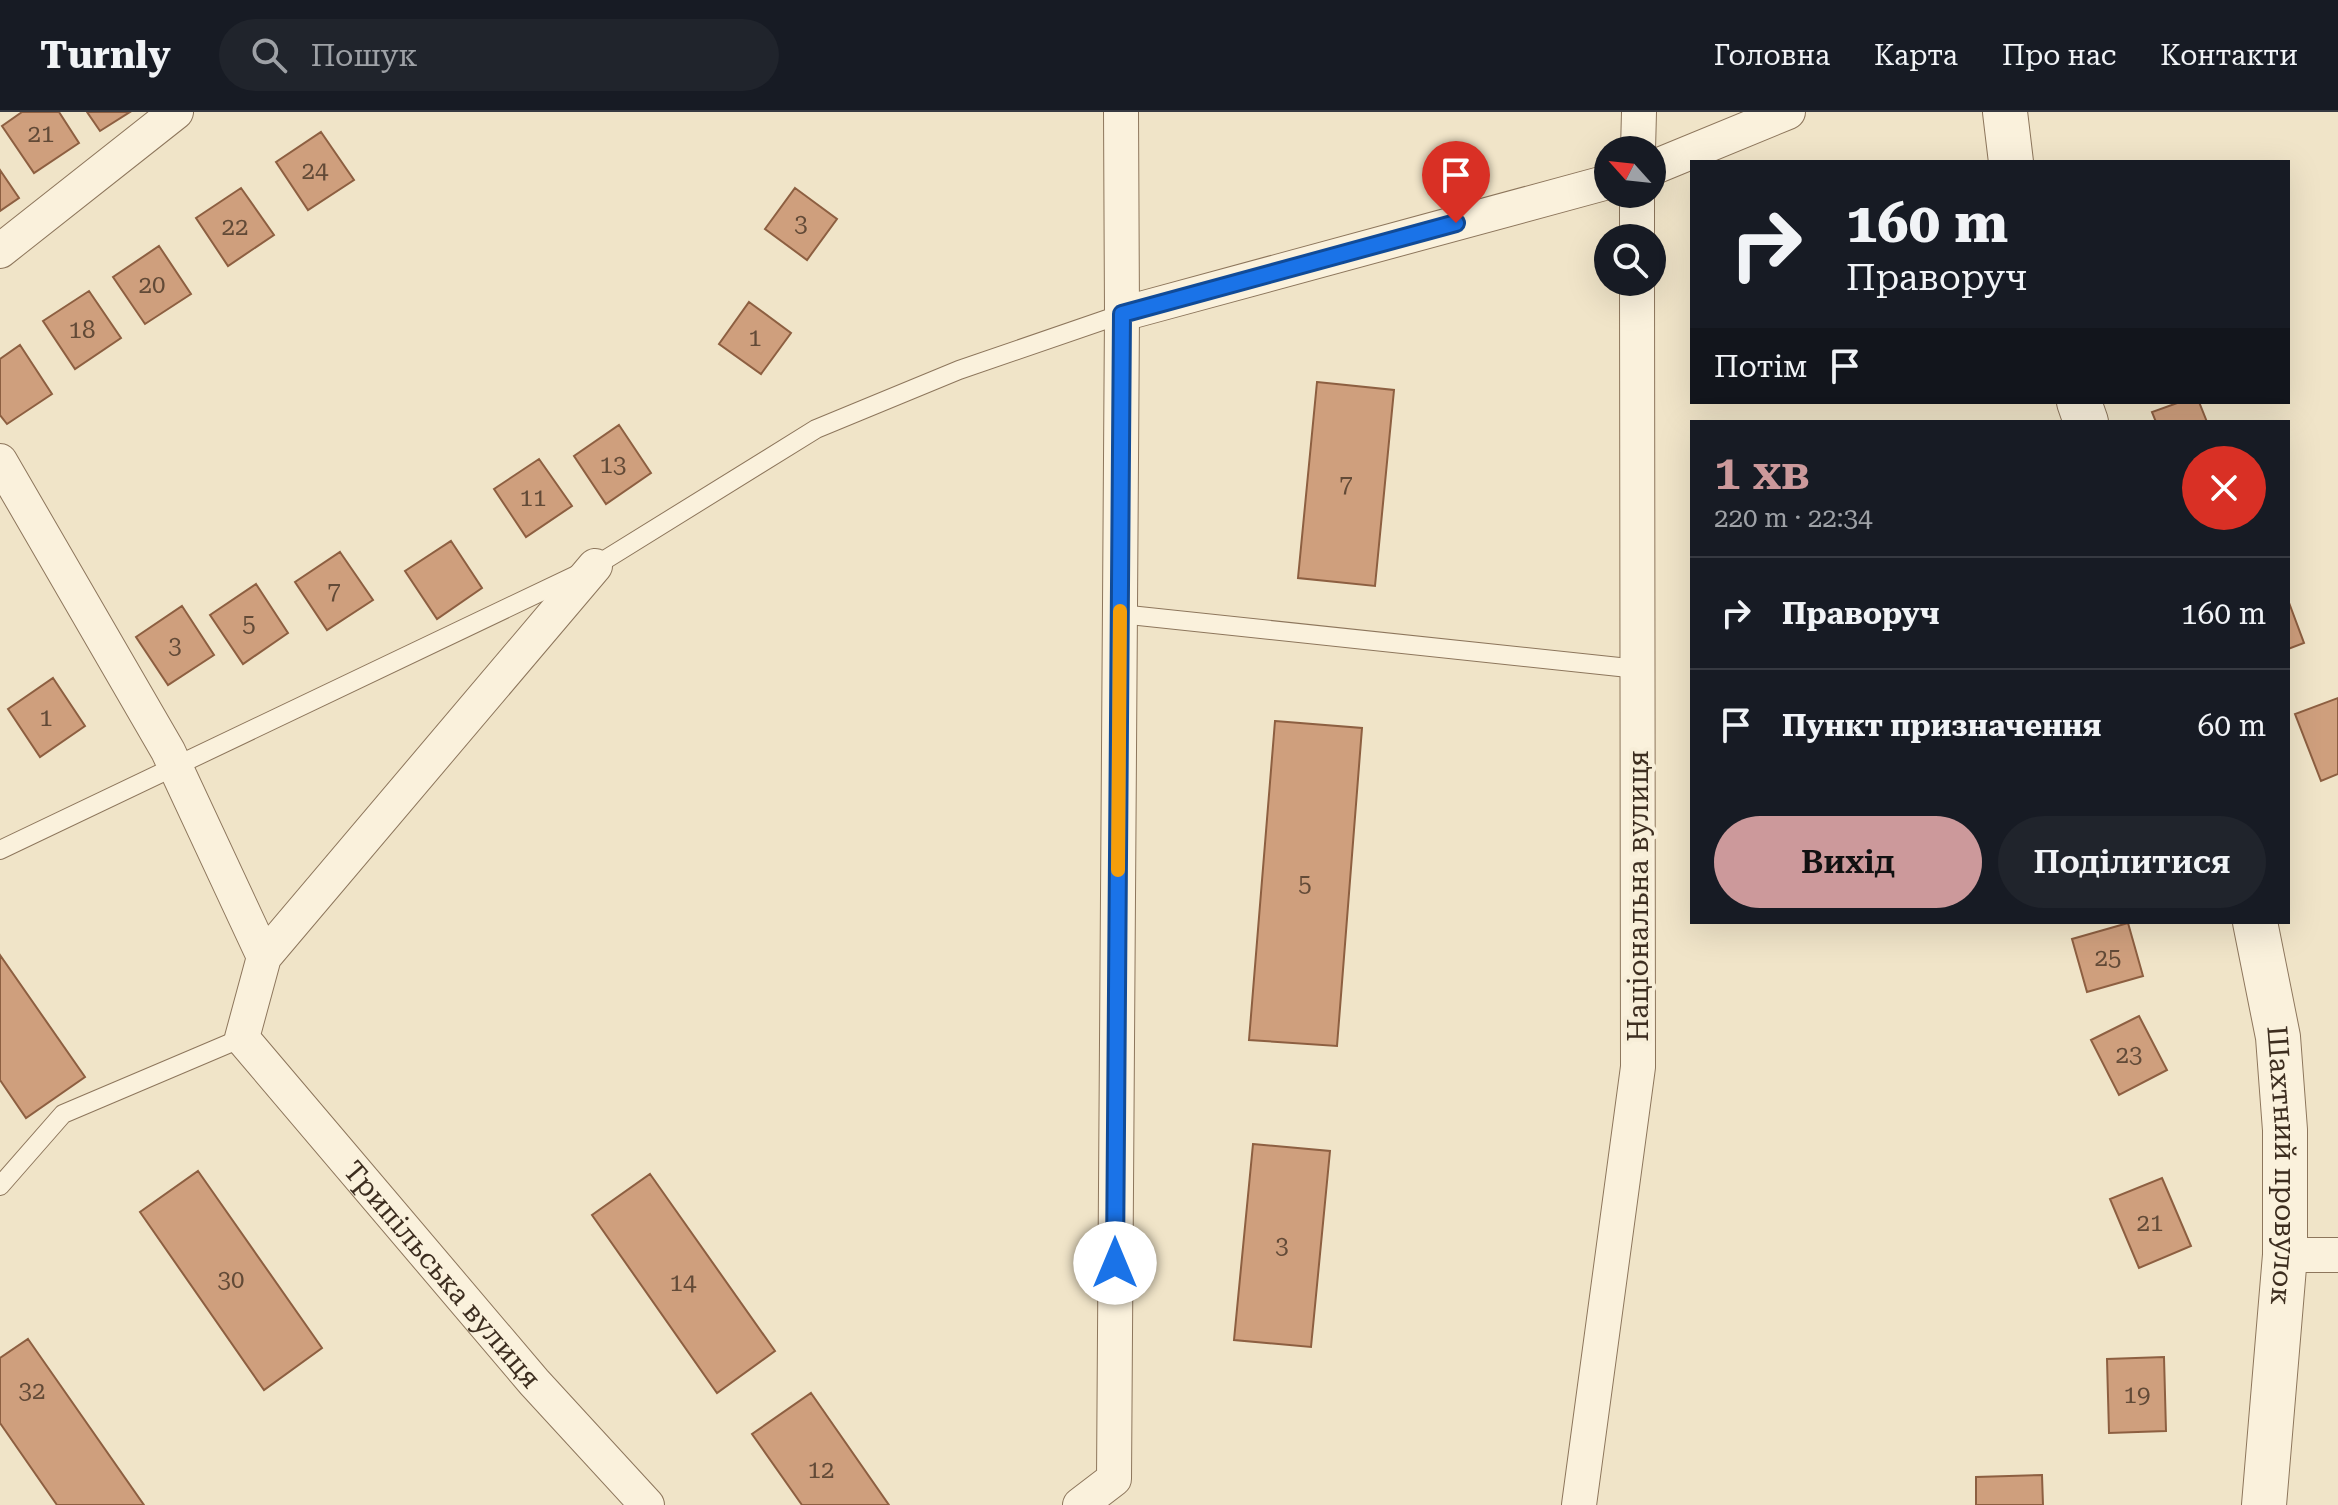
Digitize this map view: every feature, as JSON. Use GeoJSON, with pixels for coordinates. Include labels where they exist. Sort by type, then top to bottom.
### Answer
{"type":"FeatureCollection","features":[{"type":"Feature","properties":{"kind":"street"},"geometry":{"type":"LineString","coordinates":[[0,251],[176,112]]}},
{"type":"Feature","properties":{"kind":"street"},"geometry":{"type":"LineString","coordinates":[[1080,1505],[1114,1479],[1121,112]]}},
{"type":"Feature","properties":{"kind":"street"},"geometry":{"type":"LineString","coordinates":[[1638,136],[1639,112]]}},
{"type":"Feature","properties":{"kind":"street"},"geometry":{"type":"LineString","coordinates":[[1666,162],[1788,112]]}},
{"type":"Feature","properties":{"kind":"street"},"geometry":{"type":"LineString","coordinates":[[2005,112],[2011,160]]}},
{"type":"Feature","properties":{"kind":"street"},"geometry":{"type":"LineString","coordinates":[[1122,314],[1594,186]]}},
{"type":"Feature","properties":{"kind":"street","name":"Національна вулиця"},"geometry":{"type":"LineString","coordinates":[[1579,1505],[1638,1067],[1637,296]]}},
{"type":"Feature","properties":{"kind":"street"},"geometry":{"type":"LineString","coordinates":[[0,461],[175,766],[264,957]]}},
{"type":"Feature","properties":{"kind":"street"},"geometry":{"type":"LineString","coordinates":[[242,1038],[264,957],[595,566]]}},
{"type":"Feature","properties":{"kind":"street","name":"Шахтний провулок"},"geometry":{"type":"LineString","coordinates":[[2255,924],[2278,1037],[2285,1130],[2285,1255],[2264,1505]]}},
{"type":"Feature","properties":{"kind":"street","name":"Трипільська вулиця"},"geometry":{"type":"LineString","coordinates":[[242,1038],[534,1382],[647,1505]]}},
{"type":"Feature","properties":{"kind":"street"},"geometry":{"type":"LineString","coordinates":[[2285,1255],[2338,1255]]}},
{"type":"Feature","properties":{"kind":"lane"},"geometry":{"type":"LineString","coordinates":[[0,850],[595,566],[816,429],[959,370],[1122,314]]}},
{"type":"Feature","properties":{"kind":"lane"},"geometry":{"type":"LineString","coordinates":[[1120,614],[1638,669]]}},
{"type":"Feature","properties":{"kind":"lane"},"geometry":{"type":"LineString","coordinates":[[0,1186],[63,1114],[242,1038]]}},
{"type":"Feature","properties":{"kind":"building"},"geometry":{"type":"Polygon","coordinates":[[[22,112],[59,112],[79,143],[34,173],[2,126],[22,112]]]}},
{"type":"Feature","properties":{"kind":"building"},"geometry":{"type":"Polygon","coordinates":[[[87,112],[130,112],[100,131],[87,112]]]}},
{"type":"Feature","properties":{"kind":"building"},"geometry":{"type":"Polygon","coordinates":[[[321,132],[354,180],[308,210],[276,162],[321,132]]]}},
{"type":"Feature","properties":{"kind":"building"},"geometry":{"type":"Polygon","coordinates":[[[0,170],[19,198],[0,211],[0,170]]]}},
{"type":"Feature","properties":{"kind":"building"},"geometry":{"type":"Polygon","coordinates":[[[241,188],[274,235],[228,266],[196,218],[241,188]]]}},
{"type":"Feature","properties":{"kind":"building"},"geometry":{"type":"Polygon","coordinates":[[[795,188],[837,219],[807,260],[765,229],[795,188]]]}},
{"type":"Feature","properties":{"kind":"building"},"geometry":{"type":"Polygon","coordinates":[[[159,246],[191,294],[145,324],[113,277],[159,246]]]}},
{"type":"Feature","properties":{"kind":"building"},"geometry":{"type":"Polygon","coordinates":[[[89,291],[121,338],[75,369],[43,321],[89,291]]]}},
{"type":"Feature","properties":{"kind":"building"},"geometry":{"type":"Polygon","coordinates":[[[749,302],[791,333],[761,374],[719,344],[749,302]]]}},
{"type":"Feature","properties":{"kind":"building"},"geometry":{"type":"Polygon","coordinates":[[[20,345],[52,394],[7,424],[0,415],[0,359],[20,345]]]}},
{"type":"Feature","properties":{"kind":"building"},"geometry":{"type":"Polygon","coordinates":[[[1317,382],[1394,390],[1375,586],[1298,578],[1317,382]]]}},
{"type":"Feature","properties":{"kind":"building"},"geometry":{"type":"Polygon","coordinates":[[[2174,404],[2200,404],[2206,420],[2155,420],[2152,412],[2174,404]]]}},
{"type":"Feature","properties":{"kind":"building"},"geometry":{"type":"Polygon","coordinates":[[[619,425],[651,473],[606,504],[574,456],[619,425]]]}},
{"type":"Feature","properties":{"kind":"building"},"geometry":{"type":"Polygon","coordinates":[[[539,459],[572,506],[526,537],[494,489],[539,459]]]}},
{"type":"Feature","properties":{"kind":"building"},"geometry":{"type":"Polygon","coordinates":[[[451,541],[482,588],[437,619],[405,571],[451,541]]]}},
{"type":"Feature","properties":{"kind":"building"},"geometry":{"type":"Polygon","coordinates":[[[340,552],[373,600],[327,630],[295,582],[340,552]]]}},
{"type":"Feature","properties":{"kind":"building"},"geometry":{"type":"Polygon","coordinates":[[[256,584],[288,633],[243,664],[210,615],[256,584]]]}},
{"type":"Feature","properties":{"kind":"building"},"geometry":{"type":"Polygon","coordinates":[[[2290,605],[2304,643],[2290,648],[2290,605]]]}},
{"type":"Feature","properties":{"kind":"building"},"geometry":{"type":"Polygon","coordinates":[[[182,606],[214,655],[168,685],[136,637],[182,606]]]}},
{"type":"Feature","properties":{"kind":"building"},"geometry":{"type":"Polygon","coordinates":[[[53,678],[85,726],[40,757],[8,709],[53,678]]]}},
{"type":"Feature","properties":{"kind":"building"},"geometry":{"type":"Polygon","coordinates":[[[2338,698],[2338,774],[2321,781],[2295,714],[2338,698]]]}},
{"type":"Feature","properties":{"kind":"building"},"geometry":{"type":"Polygon","coordinates":[[[1275,721],[1362,728],[1337,1046],[1249,1040],[1275,721]]]}},
{"type":"Feature","properties":{"kind":"building"},"geometry":{"type":"Polygon","coordinates":[[[2128,924],[2143,976],[2087,992],[2072,939],[2128,924]]]}},
{"type":"Feature","properties":{"kind":"building"},"geometry":{"type":"Polygon","coordinates":[[[0,955],[85,1077],[26,1118],[0,1080],[0,955]]]}},
{"type":"Feature","properties":{"kind":"building"},"geometry":{"type":"Polygon","coordinates":[[[2139,1016],[2167,1070],[2119,1095],[2091,1040],[2139,1016]]]}},
{"type":"Feature","properties":{"kind":"building"},"geometry":{"type":"Polygon","coordinates":[[[1253,1144],[1330,1151],[1311,1347],[1234,1340],[1253,1144]]]}},
{"type":"Feature","properties":{"kind":"building"},"geometry":{"type":"Polygon","coordinates":[[[198,1171],[322,1348],[264,1390],[140,1212],[198,1171]]]}},
{"type":"Feature","properties":{"kind":"building"},"geometry":{"type":"Polygon","coordinates":[[[650,1174],[775,1351],[717,1393],[592,1215],[650,1174]]]}},
{"type":"Feature","properties":{"kind":"building"},"geometry":{"type":"Polygon","coordinates":[[[2162,1178],[2191,1246],[2139,1268],[2110,1199],[2162,1178]]]}},
{"type":"Feature","properties":{"kind":"building"},"geometry":{"type":"Polygon","coordinates":[[[28,1339],[144,1505],[57,1505],[0,1423],[0,1358],[28,1339]]]}},
{"type":"Feature","properties":{"kind":"building"},"geometry":{"type":"Polygon","coordinates":[[[2164,1357],[2166,1431],[2109,1433],[2107,1359],[2164,1357]]]}},
{"type":"Feature","properties":{"kind":"building"},"geometry":{"type":"Polygon","coordinates":[[[811,1393],[889,1505],[802,1505],[752,1434],[811,1393]]]}},
{"type":"Feature","properties":{"kind":"building"},"geometry":{"type":"Polygon","coordinates":[[[2042,1475],[2043,1505],[1976,1505],[1976,1477],[2042,1475]]]}},
{"type":"Feature","properties":{"kind":"slow traffic"},"geometry":{"type":"LineString","coordinates":[[1118,870],[1120,611]]}},
{"type":"Feature","properties":{"kind":"route"},"geometry":{"type":"LineString","coordinates":[[1115,1263],[1122,314],[1456,223]]}}]}
